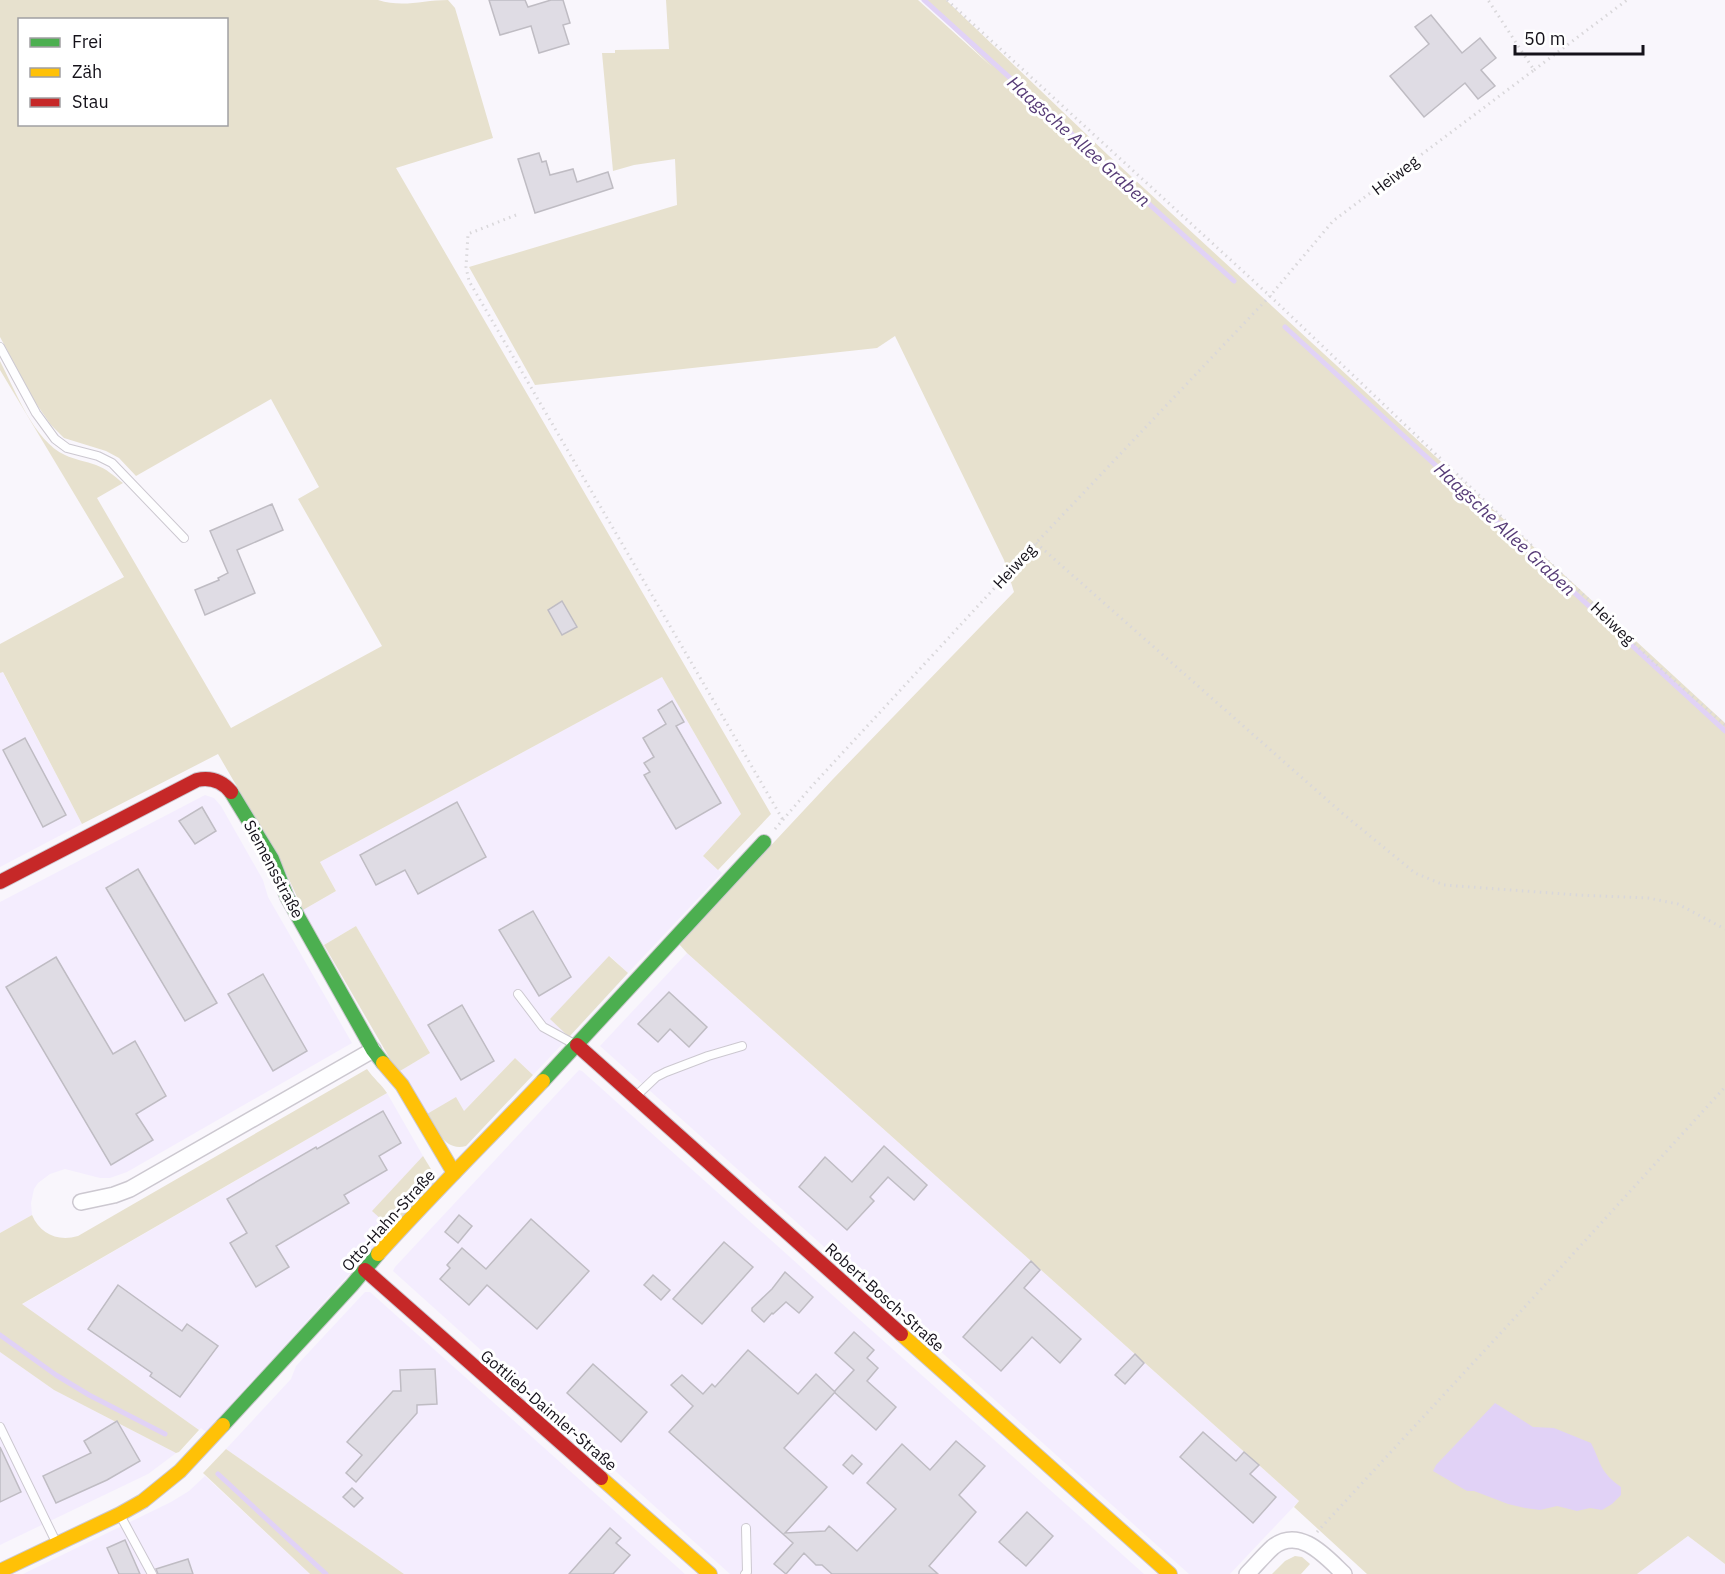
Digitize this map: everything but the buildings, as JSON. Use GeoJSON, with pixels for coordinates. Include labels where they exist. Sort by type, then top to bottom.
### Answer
{"type":"FeatureCollection","features":[{"type":"Feature","properties":{"kind":"street","name":"Siemensstraße"},"geometry":{"type":"LineString","coordinates":[[0,882],[197,780],[206,778],[223,783],[230,790],[272,860],[286,897],[374,1050],[402,1085],[454,1173]]}},
{"type":"Feature","properties":{"kind":"street","name":"Otto-Hahn-Straße"},"geometry":{"type":"LineString","coordinates":[[0,1571],[120,1514],[143,1501],[180,1472],[365,1270],[386,1244],[577,1045],[764,842]]}},
{"type":"Feature","properties":{"kind":"street","name":"Robert-Bosch-Straße"},"geometry":{"type":"LineString","coordinates":[[577,1045],[1170,1574]]}},
{"type":"Feature","properties":{"kind":"street"},"geometry":{"type":"LineString","coordinates":[[81,1202],[130,1189],[374,1050]]}},
{"type":"Feature","properties":{"kind":"street","name":"Gottlieb-Daimler-Straße"},"geometry":{"type":"LineString","coordinates":[[365,1270],[710,1574]]}},
{"type":"Feature","properties":{"kind":"street"},"geometry":{"type":"LineString","coordinates":[[1247,1574],[1273,1548],[1289,1540],[1307,1543],[1317,1548],[1344,1574]]}},
{"type":"Feature","properties":{"kind":"lane"},"geometry":{"type":"LineString","coordinates":[[0,347],[36,413],[55,439],[67,448],[98,456],[112,463],[184,538]]}},
{"type":"Feature","properties":{"kind":"lane"},"geometry":{"type":"LineString","coordinates":[[518,994],[543,1027],[577,1045]]}},
{"type":"Feature","properties":{"kind":"lane"},"geometry":{"type":"LineString","coordinates":[[635,1097],[656,1077],[666,1072],[742,1046]]}},
{"type":"Feature","properties":{"kind":"lane"},"geometry":{"type":"LineString","coordinates":[[0,1427],[57,1544]]}},
{"type":"Feature","properties":{"kind":"lane"},"geometry":{"type":"LineString","coordinates":[[120,1514],[152,1574]]}},
{"type":"Feature","properties":{"kind":"lane"},"geometry":{"type":"LineString","coordinates":[[745,1574],[747,1572],[746,1528]]}},
{"type":"Feature","properties":{"kind":"path","name":"Heiweg"},"geometry":{"type":"LineString","coordinates":[[947,0],[1270,296],[1657,665],[1725,725]]}},
{"type":"Feature","properties":{"kind":"path"},"geometry":{"type":"LineString","coordinates":[[1488,0],[1534,70]]}},
{"type":"Feature","properties":{"kind":"path","name":"Heiweg"},"geometry":{"type":"LineString","coordinates":[[764,842],[812,786],[1036,543],[1270,296],[1333,221],[1627,0]]}},
{"type":"Feature","properties":{"kind":"path"},"geometry":{"type":"LineString","coordinates":[[516,215],[468,234],[466,267],[470,281],[783,820]]}},
{"type":"Feature","properties":{"kind":"path"},"geometry":{"type":"LineString","coordinates":[[1036,543],[1342,813],[1415,873],[1444,885],[1648,898],[1678,904],[1725,929]]}},
{"type":"Feature","properties":{"kind":"path"},"geometry":{"type":"LineString","coordinates":[[1307,1543],[1725,1087]]}},
{"type":"Feature","properties":{"kind":"shaded area"},"geometry":{"type":"Polygon","coordinates":[[[0,0],[378,0],[405,4],[448,0],[455,8],[493,138],[396,168],[771,814],[718,870],[703,856],[741,814],[662,677],[320,862],[336,891],[303,910],[282,864],[218,754],[82,824],[3,672],[0,673],[0,644],[124,577],[29,418],[54,448],[65,455],[100,467],[123,483],[97,498],[231,728],[382,646],[298,499],[319,487],[271,399],[136,476],[119,458],[106,451],[64,438],[51,425],[35,402],[0,337],[0,0]]]}},
{"type":"Feature","properties":{"kind":"shaded area"},"geometry":{"type":"Polygon","coordinates":[[[666,0],[918,0],[992,67],[923,0],[946,0],[1108,155],[1725,723],[1725,1564],[1688,1536],[1637,1574],[1367,1574],[1294,1507],[1299,1501],[679,944],[833,779],[1014,592],[1004,560],[895,336],[877,348],[535,385],[469,267],[677,205],[675,159],[634,165],[613,171],[602,53],[615,53],[615,50],[669,49],[666,0]]]}},
{"type":"Feature","properties":{"kind":"shaded area"},"geometry":{"type":"Polygon","coordinates":[[[0,361],[24,410],[0,370],[0,361]]]}},
{"type":"Feature","properties":{"kind":"shaded area"},"geometry":{"type":"Polygon","coordinates":[[[2,671],[82,824],[0,867],[0,673],[2,671]]]}},
{"type":"Feature","properties":{"kind":"shaded area"},"geometry":{"type":"Polygon","coordinates":[[[662,677],[741,814],[703,856],[722,873],[628,973],[610,956],[551,1019],[569,1037],[533,1075],[515,1058],[464,1111],[427,1114],[400,1071],[430,1053],[356,926],[324,945],[303,910],[336,891],[320,862],[662,677]]]}},
{"type":"Feature","properties":{"kind":"shaded area"},"geometry":{"type":"Polygon","coordinates":[[[205,795],[214,798],[221,806],[263,880],[268,897],[352,1043],[127,1172],[110,1178],[100,1178],[65,1169],[50,1174],[34,1189],[31,1203],[32,1215],[0,1233],[0,902],[205,795]]]}},
{"type":"Feature","properties":{"kind":"shaded area"},"geometry":{"type":"Polygon","coordinates":[[[356,926],[430,1053],[400,1071],[393,1064],[324,945],[356,926]]]}},
{"type":"Feature","properties":{"kind":"shaded area"},"geometry":{"type":"Polygon","coordinates":[[[687,953],[1299,1501],[1230,1574],[1189,1574],[600,1046],[687,953]]]}},
{"type":"Feature","properties":{"kind":"shaded area"},"geometry":{"type":"Polygon","coordinates":[[[609,956],[628,973],[569,1037],[550,1019],[609,956]]]}},
{"type":"Feature","properties":{"kind":"shaded area"},"geometry":{"type":"Polygon","coordinates":[[[515,1058],[533,1075],[466,1146],[452,1146],[442,1138],[427,1114],[456,1097],[464,1111],[515,1058]]]}},
{"type":"Feature","properties":{"kind":"shaded area"},"geometry":{"type":"Polygon","coordinates":[[[367,1069],[387,1093],[22,1304],[199,1430],[179,1452],[176,1453],[54,1390],[0,1352],[0,1233],[32,1215],[35,1222],[50,1235],[63,1238],[78,1236],[367,1069]]]}},
{"type":"Feature","properties":{"kind":"shaded area"},"geometry":{"type":"Polygon","coordinates":[[[579,1070],[1144,1574],[730,1574],[393,1271],[579,1070]]]}},
{"type":"Feature","properties":{"kind":"shaded area"},"geometry":{"type":"Polygon","coordinates":[[[387,1093],[423,1156],[373,1211],[391,1228],[206,1432],[201,1428],[199,1430],[21,1305],[387,1093]]]}},
{"type":"Feature","properties":{"kind":"shaded area"},"geometry":{"type":"Polygon","coordinates":[[[423,1156],[437,1179],[391,1228],[372,1211],[423,1156]]]}},
{"type":"Feature","properties":{"kind":"shaded area"},"geometry":{"type":"Polygon","coordinates":[[[365,1292],[370,1292],[685,1574],[404,1574],[226,1449],[291,1379],[296,1366],[365,1292]]]}},
{"type":"Feature","properties":{"kind":"shaded area"},"geometry":{"type":"Polygon","coordinates":[[[0,1352],[54,1390],[176,1453],[148,1474],[0,1545],[0,1352]]]}},
{"type":"Feature","properties":{"kind":"shaded area"},"geometry":{"type":"Polygon","coordinates":[[[1495,1403],[1533,1427],[1554,1428],[1591,1443],[1605,1472],[1621,1487],[1621,1495],[1602,1510],[1590,1508],[1577,1511],[1557,1506],[1540,1510],[1508,1504],[1474,1491],[1467,1491],[1433,1471],[1436,1465],[1495,1403]]]}},
{"type":"Feature","properties":{"kind":"shaded area"},"geometry":{"type":"Polygon","coordinates":[[[226,1449],[404,1574],[310,1574],[203,1473],[226,1449]]]}},
{"type":"Feature","properties":{"kind":"shaded area"},"geometry":{"type":"Polygon","coordinates":[[[205,1476],[310,1574],[23,1574],[171,1502],[189,1491],[205,1476]]]}},
{"type":"Feature","properties":{"kind":"shaded area"},"geometry":{"type":"Polygon","coordinates":[[[1688,1536],[1725,1564],[1725,1574],[1637,1574],[1688,1536]]]}},
{"type":"Feature","properties":{"kind":"shaded area"},"geometry":{"type":"Polygon","coordinates":[[[1295,1556],[1302,1557],[1310,1564],[1301,1574],[1272,1574],[1285,1561],[1295,1556]]]}},
{"type":"Feature","properties":{"kind":"waterway","name":"Haagsche Allee Graben"},"geometry":{"type":"LineString","coordinates":[[924,0],[1234,281]]}},
{"type":"Feature","properties":{"kind":"waterway","name":"Haagsche Allee Graben"},"geometry":{"type":"LineString","coordinates":[[1285,327],[1725,731]]}},
{"type":"Feature","properties":{"kind":"waterway"},"geometry":{"type":"LineString","coordinates":[[0,1335],[56,1375],[89,1395],[165,1434]]}},
{"type":"Feature","properties":{"kind":"waterway"},"geometry":{"type":"LineString","coordinates":[[218,1474],[326,1574]]}},
{"type":"Feature","properties":{"kind":"traffic: fast"},"geometry":{"type":"LineString","coordinates":[[231,792],[272,859],[287,897],[373,1050],[383,1063]]}},
{"type":"Feature","properties":{"kind":"traffic: fast"},"geometry":{"type":"LineString","coordinates":[[543,1081],[764,842]]}},
{"type":"Feature","properties":{"kind":"traffic: fast"},"geometry":{"type":"LineString","coordinates":[[223,1425],[378,1254]]}},
{"type":"Feature","properties":{"kind":"traffic: slow"},"geometry":{"type":"LineString","coordinates":[[383,1063],[402,1085],[454,1173]]}},
{"type":"Feature","properties":{"kind":"traffic: slow"},"geometry":{"type":"LineString","coordinates":[[378,1254],[543,1081]]}},
{"type":"Feature","properties":{"kind":"traffic: slow"},"geometry":{"type":"LineString","coordinates":[[901,1334],[1170,1574]]}},
{"type":"Feature","properties":{"kind":"traffic: slow"},"geometry":{"type":"LineString","coordinates":[[0,1571],[143,1501],[180,1471],[223,1425]]}},
{"type":"Feature","properties":{"kind":"traffic: slow"},"geometry":{"type":"LineString","coordinates":[[601,1478],[710,1574]]}},
{"type":"Feature","properties":{"kind":"traffic: jam"},"geometry":{"type":"LineString","coordinates":[[0,882],[197,780],[216,781],[231,792]]}},
{"type":"Feature","properties":{"kind":"traffic: jam"},"geometry":{"type":"LineString","coordinates":[[577,1045],[901,1334]]}},
{"type":"Feature","properties":{"kind":"traffic: jam"},"geometry":{"type":"LineString","coordinates":[[365,1270],[601,1478]]}}]}
